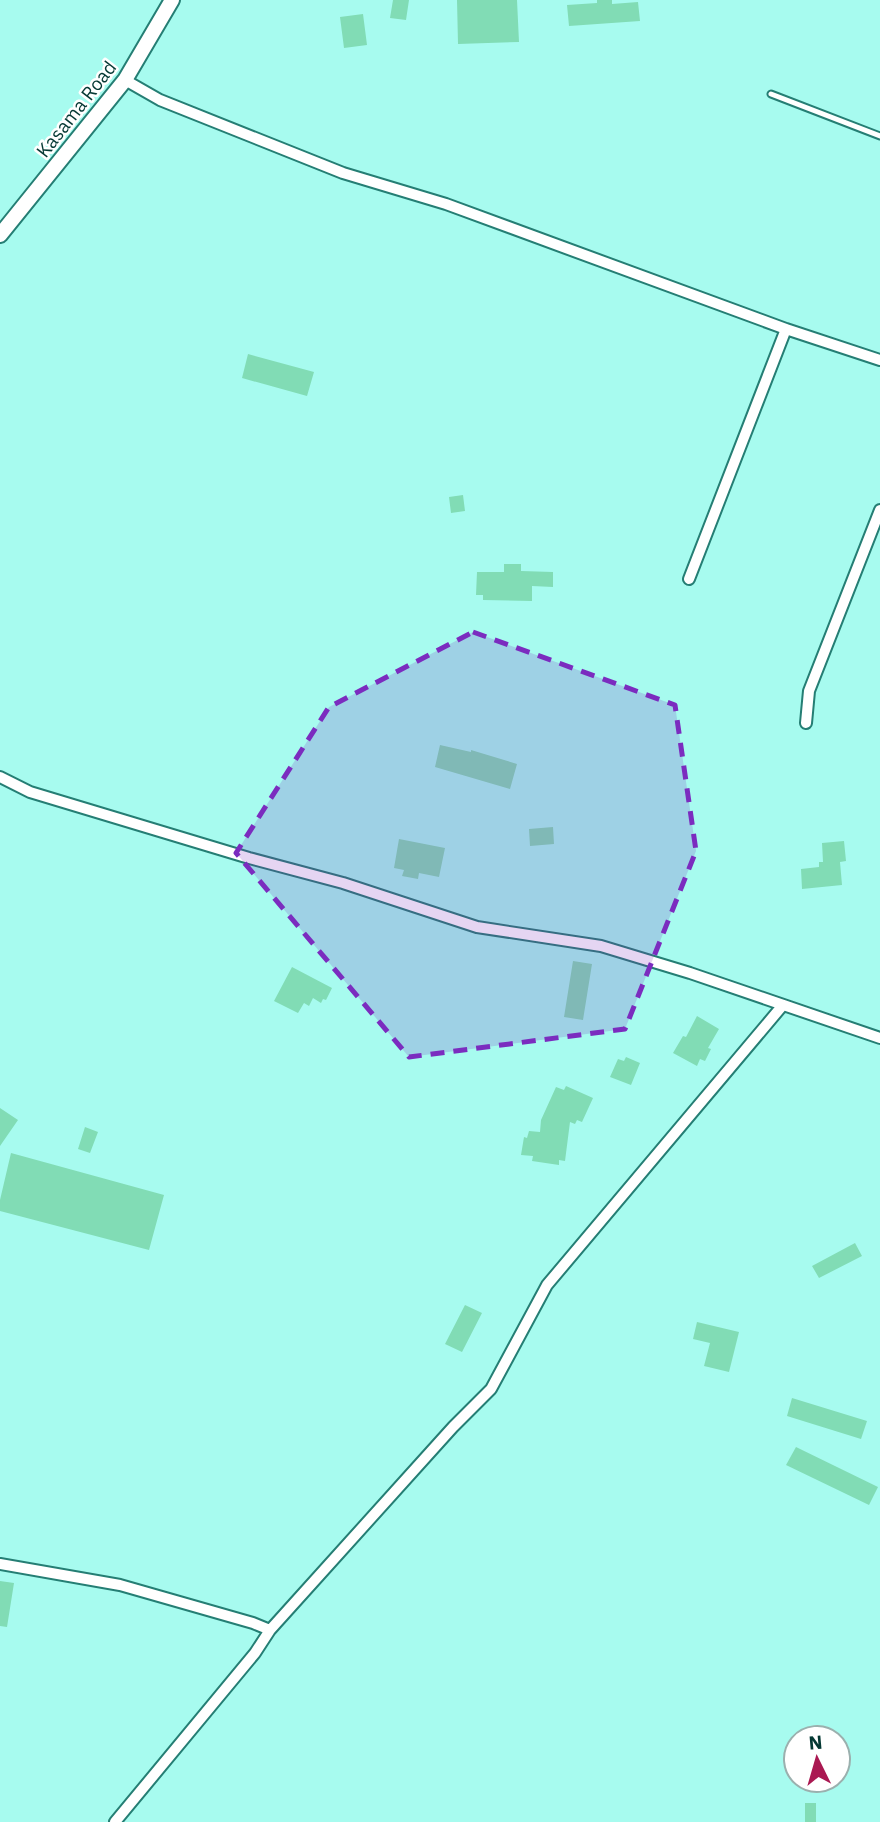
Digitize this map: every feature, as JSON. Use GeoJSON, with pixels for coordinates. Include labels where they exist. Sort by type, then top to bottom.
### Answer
{"type":"FeatureCollection","features":[{"type":"Feature","properties":{"kind":"street","name":"Kasama Road"},"geometry":{"type":"LineString","coordinates":[[0,235],[125,80],[172,0]]}},
{"type":"Feature","properties":{"kind":"street"},"geometry":{"type":"LineString","coordinates":[[125,80],[160,100],[343,173],[446,204],[786,330],[880,360]]}},
{"type":"Feature","properties":{"kind":"street"},"geometry":{"type":"LineString","coordinates":[[689,579],[786,330]]}},
{"type":"Feature","properties":{"kind":"street"},"geometry":{"type":"LineString","coordinates":[[806,723],[809,691],[880,510]]}},
{"type":"Feature","properties":{"kind":"street"},"geometry":{"type":"LineString","coordinates":[[0,777],[30,792],[342,883],[477,927],[601,946],[880,1038]]}},
{"type":"Feature","properties":{"kind":"street"},"geometry":{"type":"LineString","coordinates":[[115,1822],[255,1653],[270,1630],[453,1427],[491,1389],[547,1285],[783,1005]]}},
{"type":"Feature","properties":{"kind":"street"},"geometry":{"type":"LineString","coordinates":[[0,1564],[120,1585],[270,1630]]}},
{"type":"Feature","properties":{"kind":"lane"},"geometry":{"type":"LineString","coordinates":[[771,94],[880,136]]}},
{"type":"Feature","properties":{"kind":"highlighted area"},"geometry":{"type":"Polygon","coordinates":[[[473,632],[675,705],[696,851],[625,1029],[409,1057],[236,853],[329,707],[473,632]]]}},
{"type":"Feature","properties":{"kind":"building"},"geometry":{"type":"Polygon","coordinates":[[[393,0],[409,0],[406,20],[390,18],[393,0]]]}},
{"type":"Feature","properties":{"kind":"building"},"geometry":{"type":"Polygon","coordinates":[[[457,0],[517,0],[519,42],[458,44],[457,0]]]}},
{"type":"Feature","properties":{"kind":"building"},"geometry":{"type":"Polygon","coordinates":[[[597,0],[612,0],[612,4],[638,2],[640,21],[569,26],[567,5],[597,3],[597,0]]]}},
{"type":"Feature","properties":{"kind":"building"},"geometry":{"type":"Polygon","coordinates":[[[363,14],[367,45],[344,48],[340,17],[363,14]]]}},
{"type":"Feature","properties":{"kind":"building"},"geometry":{"type":"Polygon","coordinates":[[[248,354],[314,372],[307,396],[242,378],[248,354]]]}},
{"type":"Feature","properties":{"kind":"building"},"geometry":{"type":"Polygon","coordinates":[[[463,495],[465,511],[451,513],[449,497],[463,495]]]}},
{"type":"Feature","properties":{"kind":"building"},"geometry":{"type":"Polygon","coordinates":[[[504,564],[521,564],[521,571],[553,572],[553,587],[532,586],[532,601],[483,600],[483,595],[476,595],[477,572],[504,572],[504,564]]]}},
{"type":"Feature","properties":{"kind":"building"},"geometry":{"type":"Polygon","coordinates":[[[440,745],[471,750],[517,764],[510,789],[435,767],[440,745]]]}},
{"type":"Feature","properties":{"kind":"building"},"geometry":{"type":"Polygon","coordinates":[[[553,827],[554,844],[530,846],[529,829],[553,827]]]}},
{"type":"Feature","properties":{"kind":"building"},"geometry":{"type":"Polygon","coordinates":[[[399,839],[445,848],[439,877],[419,873],[418,879],[402,876],[404,870],[394,868],[399,839]]]}},
{"type":"Feature","properties":{"kind":"building"},"geometry":{"type":"Polygon","coordinates":[[[844,841],[846,861],[840,862],[842,885],[802,889],[801,869],[819,867],[819,862],[823,862],[822,843],[844,841]]]}},
{"type":"Feature","properties":{"kind":"building"},"geometry":{"type":"Polygon","coordinates":[[[573,961],[592,964],[583,1020],[564,1017],[573,961]]]}},
{"type":"Feature","properties":{"kind":"building"},"geometry":{"type":"Polygon","coordinates":[[[292,967],[332,988],[326,1000],[323,999],[321,1003],[313,998],[309,1006],[304,1003],[298,1013],[274,1001],[292,967]]]}},
{"type":"Feature","properties":{"kind":"building"},"geometry":{"type":"Polygon","coordinates":[[[697,1016],[719,1029],[708,1048],[711,1049],[705,1061],[700,1059],[697,1066],[673,1053],[683,1036],[686,1037],[697,1016]]]}},
{"type":"Feature","properties":{"kind":"building"},"geometry":{"type":"Polygon","coordinates":[[[626,1057],[640,1063],[631,1085],[610,1077],[618,1059],[624,1061],[626,1057]]]}},
{"type":"Feature","properties":{"kind":"building"},"geometry":{"type":"Polygon","coordinates":[[[566,1086],[593,1098],[582,1122],[570,1122],[565,1161],[559,1160],[559,1165],[532,1161],[533,1156],[521,1155],[524,1137],[527,1138],[529,1131],[540,1132],[541,1120],[556,1087],[564,1090],[566,1086]]]}},
{"type":"Feature","properties":{"kind":"building"},"geometry":{"type":"Polygon","coordinates":[[[0,1108],[18,1120],[0,1146],[0,1108]]]}},
{"type":"Feature","properties":{"kind":"building"},"geometry":{"type":"Polygon","coordinates":[[[85,1127],[98,1132],[90,1153],[78,1149],[85,1127]]]}},
{"type":"Feature","properties":{"kind":"building"},"geometry":{"type":"Polygon","coordinates":[[[11,1153],[164,1195],[149,1250],[0,1211],[11,1153]]]}},
{"type":"Feature","properties":{"kind":"building"},"geometry":{"type":"Polygon","coordinates":[[[855,1243],[862,1256],[819,1278],[812,1266],[855,1243]]]}},
{"type":"Feature","properties":{"kind":"building"},"geometry":{"type":"Polygon","coordinates":[[[465,1305],[482,1313],[462,1352],[445,1344],[465,1305]]]}},
{"type":"Feature","properties":{"kind":"building"},"geometry":{"type":"Polygon","coordinates":[[[697,1322],[739,1332],[729,1372],[704,1366],[710,1343],[693,1339],[697,1322]]]}},
{"type":"Feature","properties":{"kind":"building"},"geometry":{"type":"Polygon","coordinates":[[[792,1398],[867,1421],[861,1439],[787,1416],[792,1398]]]}},
{"type":"Feature","properties":{"kind":"building"},"geometry":{"type":"Polygon","coordinates":[[[796,1447],[878,1487],[869,1505],[786,1465],[796,1447]]]}},
{"type":"Feature","properties":{"kind":"building"},"geometry":{"type":"Polygon","coordinates":[[[0,1581],[14,1583],[7,1627],[0,1626],[0,1581]]]}},
{"type":"Feature","properties":{"kind":"building"},"geometry":{"type":"Polygon","coordinates":[[[805,1803],[816,1803],[816,1822],[805,1822],[805,1803]]]}}]}
